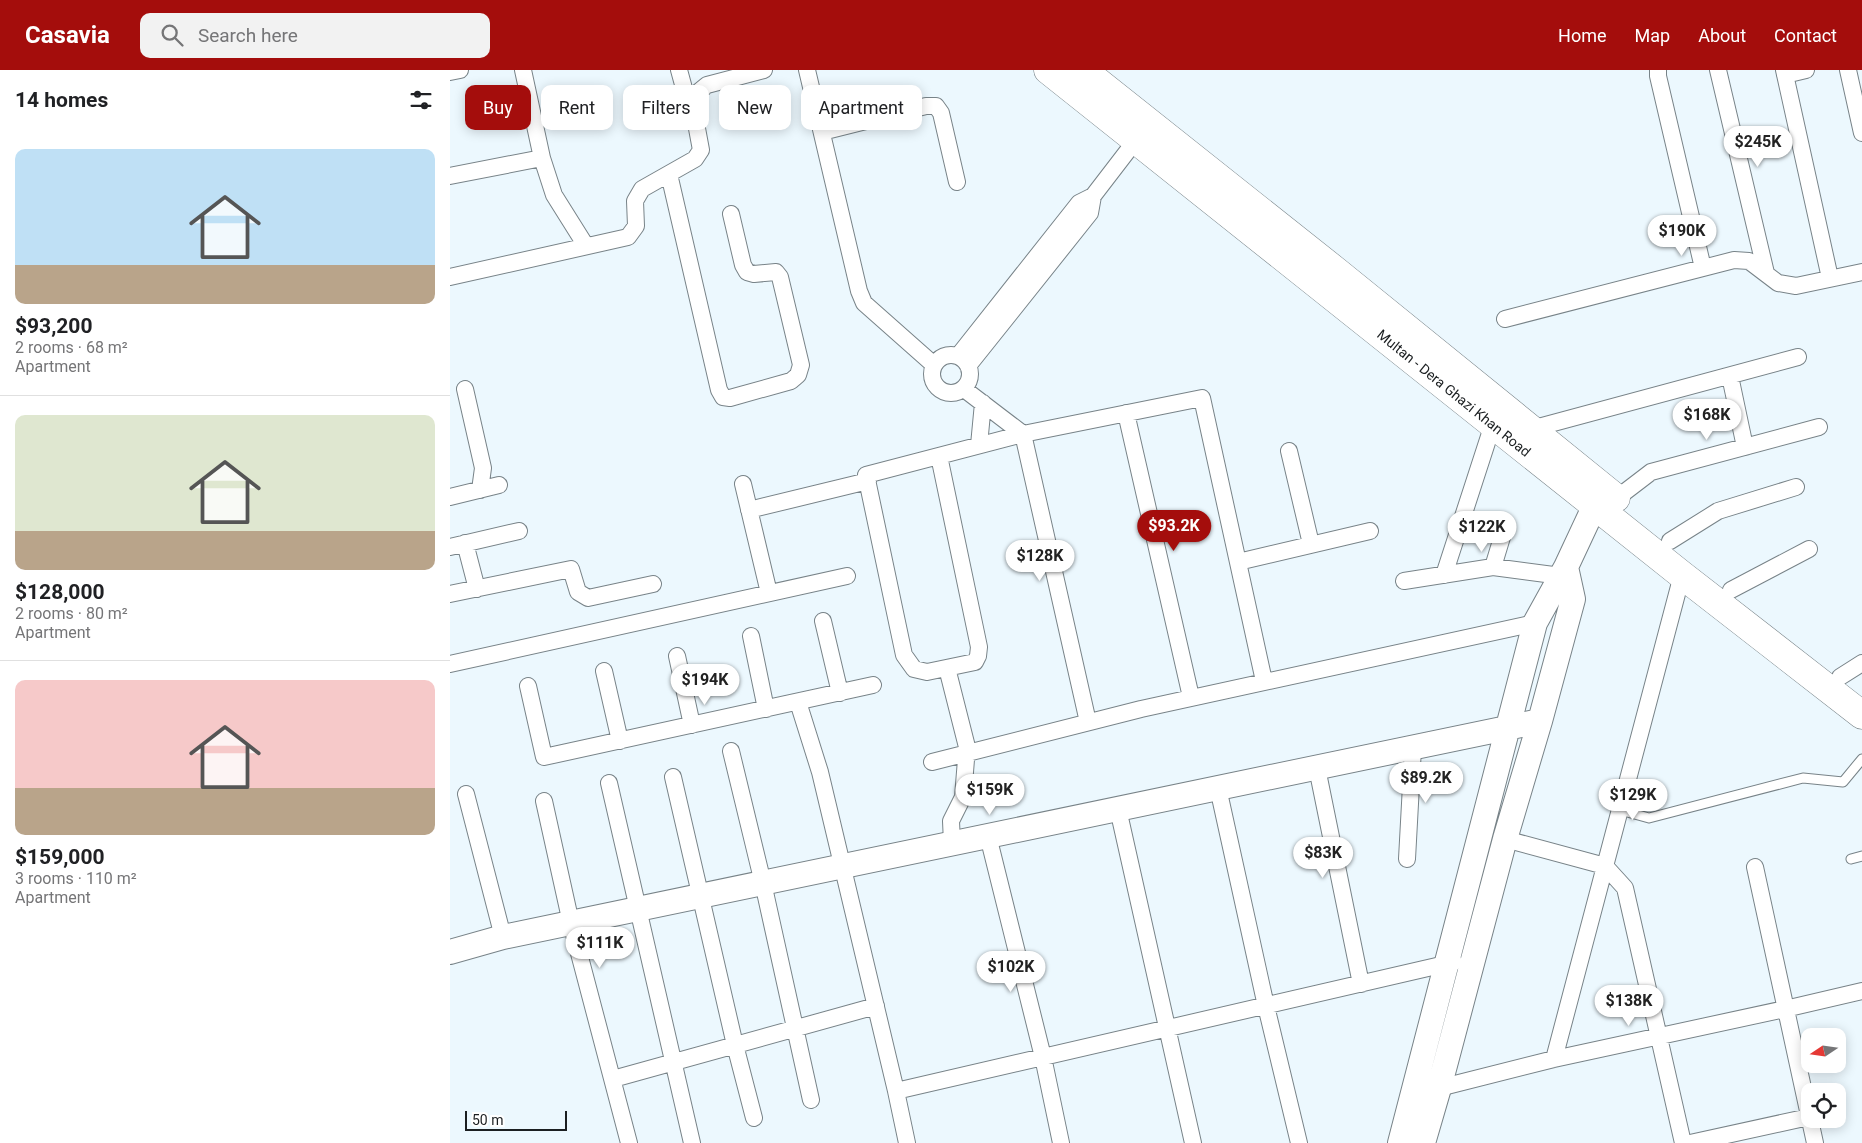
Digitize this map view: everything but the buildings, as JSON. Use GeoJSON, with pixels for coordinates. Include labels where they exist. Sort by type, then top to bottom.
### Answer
{"type":"FeatureCollection","features":[{"type":"Feature","properties":{"kind":"highway","name":"Multan - Dera Ghazi Khan Road"},"geometry":{"type":"LineString","coordinates":[[1048,70],[1136,140],[1226,197],[1531,429],[1682,575],[1862,715]]}},
{"type":"Feature","properties":{"kind":"highway","name":"Multan - Dera Ghazi Khan Road"},"geometry":{"type":"LineString","coordinates":[[1083,70],[1226,197],[1493,424],[1606,502],[1670,541],[1731,590],[1851,670],[1862,694]]}},
{"type":"Feature","properties":{"kind":"street"},"geometry":{"type":"LineString","coordinates":[[450,72],[460,70]]}},
{"type":"Feature","properties":{"kind":"street"},"geometry":{"type":"LineString","coordinates":[[523,70],[542,158],[554,196],[586,246]]}},
{"type":"Feature","properties":{"kind":"street"},"geometry":{"type":"LineString","coordinates":[[680,70],[683,85]]}},
{"type":"Feature","properties":{"kind":"street"},"geometry":{"type":"LineString","coordinates":[[706,85],[764,70]]}},
{"type":"Feature","properties":{"kind":"street"},"geometry":{"type":"LineString","coordinates":[[807,70],[859,291],[864,303],[934,365]]}},
{"type":"Feature","properties":{"kind":"street"},"geometry":{"type":"LineString","coordinates":[[1658,70],[1703,268]]}},
{"type":"Feature","properties":{"kind":"street"},"geometry":{"type":"LineString","coordinates":[[1718,70],[1766,273]]}},
{"type":"Feature","properties":{"kind":"street"},"geometry":{"type":"LineString","coordinates":[[1806,70],[1784,72],[1830,278]]}},
{"type":"Feature","properties":{"kind":"street"},"geometry":{"type":"LineString","coordinates":[[1848,70],[1862,133]]}},
{"type":"Feature","properties":{"kind":"street"},"geometry":{"type":"LineString","coordinates":[[822,132],[926,106],[936,106],[941,113],[956,182]]}},
{"type":"Feature","properties":{"kind":"street"},"geometry":{"type":"LineString","coordinates":[[450,277],[628,237],[636,226],[635,201],[642,189],[695,159],[701,150],[697,130]]}},
{"type":"Feature","properties":{"kind":"street"},"geometry":{"type":"LineString","coordinates":[[963,361],[1079,203],[1093,196],[1136,140]]}},
{"type":"Feature","properties":{"kind":"street"},"geometry":{"type":"LineString","coordinates":[[450,176],[542,158]]}},
{"type":"Feature","properties":{"kind":"street"},"geometry":{"type":"LineString","coordinates":[[669,174],[719,390],[723,397],[730,398],[791,381],[798,375],[801,365],[780,277],[776,272],[769,271],[754,274],[747,272],[743,265],[731,214]]}},
{"type":"Feature","properties":{"kind":"street"},"geometry":{"type":"LineString","coordinates":[[1505,318],[1734,260],[1749,261],[1778,283],[1796,286],[1862,272]]}},
{"type":"Feature","properties":{"kind":"street"},"geometry":{"type":"LineString","coordinates":[[951,355],[963,361],[970,374],[969,382],[964,389],[950,394],[942,392],[936,387],[932,380],[931,372],[934,365],[944,356],[951,355]]}},
{"type":"Feature","properties":{"kind":"street"},"geometry":{"type":"LineString","coordinates":[[1531,429],[1798,357]]}},
{"type":"Feature","properties":{"kind":"street"},"geometry":{"type":"LineString","coordinates":[[1730,376],[1745,447]]}},
{"type":"Feature","properties":{"kind":"street"},"geometry":{"type":"LineString","coordinates":[[465,389],[483,468],[480,490]]}},
{"type":"Feature","properties":{"kind":"street"},"geometry":{"type":"LineString","coordinates":[[964,389],[1023,434],[1088,722]]}},
{"type":"Feature","properties":{"kind":"street"},"geometry":{"type":"LineString","coordinates":[[939,456],[978,647],[978,656],[974,662],[927,672],[914,669],[904,655],[866,475],[1023,434],[1202,398],[1264,681]]}},
{"type":"Feature","properties":{"kind":"street"},"geometry":{"type":"LineString","coordinates":[[980,445],[983,403]]}},
{"type":"Feature","properties":{"kind":"street"},"geometry":{"type":"LineString","coordinates":[[1126,413],[1191,697]]}},
{"type":"Feature","properties":{"kind":"street"},"geometry":{"type":"LineString","coordinates":[[1444,575],[1493,424]]}},
{"type":"Feature","properties":{"kind":"street"},"geometry":{"type":"LineString","coordinates":[[1400,1143],[1535,623],[1564,572],[1606,502],[1651,472],[1819,427]]}},
{"type":"Feature","properties":{"kind":"street"},"geometry":{"type":"LineString","coordinates":[[1289,452],[1311,544]]}},
{"type":"Feature","properties":{"kind":"street"},"geometry":{"type":"LineString","coordinates":[[749,510],[868,481]]}},
{"type":"Feature","properties":{"kind":"street"},"geometry":{"type":"LineString","coordinates":[[743,484],[769,593]]}},
{"type":"Feature","properties":{"kind":"street"},"geometry":{"type":"LineString","coordinates":[[450,497],[499,485]]}},
{"type":"Feature","properties":{"kind":"street"},"geometry":{"type":"LineString","coordinates":[[1670,541],[1718,511],[1796,486]]}},
{"type":"Feature","properties":{"kind":"street"},"geometry":{"type":"LineString","coordinates":[[1493,567],[1506,524]]}},
{"type":"Feature","properties":{"kind":"street"},"geometry":{"type":"LineString","coordinates":[[477,589],[457,545],[519,531]]}},
{"type":"Feature","properties":{"kind":"street"},"geometry":{"type":"LineString","coordinates":[[1238,562],[1370,531]]}},
{"type":"Feature","properties":{"kind":"street"},"geometry":{"type":"LineString","coordinates":[[1731,590],[1809,549]]}},
{"type":"Feature","properties":{"kind":"street"},"geometry":{"type":"LineString","coordinates":[[1404,581],[1493,567],[1564,572]]}},
{"type":"Feature","properties":{"kind":"street"},"geometry":{"type":"LineString","coordinates":[[450,594],[571,569],[578,592],[588,598],[653,584]]}},
{"type":"Feature","properties":{"kind":"street"},"geometry":{"type":"LineString","coordinates":[[1423,1143],[1505,839],[1540,721],[1573,599],[1564,572]]}},
{"type":"Feature","properties":{"kind":"street"},"geometry":{"type":"LineString","coordinates":[[1554,1059],[1682,575]]}},
{"type":"Feature","properties":{"kind":"street"},"geometry":{"type":"LineString","coordinates":[[450,664],[847,576]]}},
{"type":"Feature","properties":{"kind":"street"},"geometry":{"type":"LineString","coordinates":[[824,621],[840,693]]}},
{"type":"Feature","properties":{"kind":"street"},"geometry":{"type":"LineString","coordinates":[[932,762],[1191,697],[1535,623]]}},
{"type":"Feature","properties":{"kind":"street"},"geometry":{"type":"LineString","coordinates":[[751,636],[766,709]]}},
{"type":"Feature","properties":{"kind":"street"},"geometry":{"type":"LineString","coordinates":[[677,656],[692,725]]}},
{"type":"Feature","properties":{"kind":"street"},"geometry":{"type":"LineString","coordinates":[[948,668],[967,747],[963,797],[951,821],[952,843]]}},
{"type":"Feature","properties":{"kind":"street"},"geometry":{"type":"LineString","coordinates":[[604,671],[620,741]]}},
{"type":"Feature","properties":{"kind":"street"},"geometry":{"type":"LineString","coordinates":[[528,686],[544,758],[873,685]]}},
{"type":"Feature","properties":{"kind":"street"},"geometry":{"type":"LineString","coordinates":[[798,702],[820,772],[907,1143]]}},
{"type":"Feature","properties":{"kind":"street"},"geometry":{"type":"LineString","coordinates":[[450,952],[503,937],[1540,721]]}},
{"type":"Feature","properties":{"kind":"street"},"geometry":{"type":"LineString","coordinates":[[1407,860],[1413,748]]}},
{"type":"Feature","properties":{"kind":"street"},"geometry":{"type":"LineString","coordinates":[[731,751],[763,882],[811,1100]]}},
{"type":"Feature","properties":{"kind":"street"},"geometry":{"type":"LineString","coordinates":[[1317,768],[1361,984]]}},
{"type":"Feature","properties":{"kind":"street"},"geometry":{"type":"LineString","coordinates":[[672,777],[754,1118]]}},
{"type":"Feature","properties":{"kind":"street"},"geometry":{"type":"LineString","coordinates":[[609,783],[692,1143]]}},
{"type":"Feature","properties":{"kind":"street"},"geometry":{"type":"LineString","coordinates":[[1218,788],[1266,1006],[1299,1143]]}},
{"type":"Feature","properties":{"kind":"street"},"geometry":{"type":"LineString","coordinates":[[466,794],[503,937]]}},
{"type":"Feature","properties":{"kind":"street"},"geometry":{"type":"LineString","coordinates":[[544,800],[571,923],[629,1143]]}},
{"type":"Feature","properties":{"kind":"street"},"geometry":{"type":"LineString","coordinates":[[1118,809],[1192,1143]]}},
{"type":"Feature","properties":{"kind":"street"},"geometry":{"type":"LineString","coordinates":[[988,836],[1043,1057],[1061,1143]]}},
{"type":"Feature","properties":{"kind":"street"},"geometry":{"type":"LineString","coordinates":[[1505,839],[1605,866],[1624,888],[1683,1143]]}},
{"type":"Feature","properties":{"kind":"street"},"geometry":{"type":"LineString","coordinates":[[1755,867],[1802,1083]]}},
{"type":"Feature","properties":{"kind":"street"},"geometry":{"type":"LineString","coordinates":[[896,1091],[1473,958]]}},
{"type":"Feature","properties":{"kind":"street"},"geometry":{"type":"LineString","coordinates":[[1410,1102],[1439,1088],[1554,1059],[1862,991]]}},
{"type":"Feature","properties":{"kind":"street"},"geometry":{"type":"LineString","coordinates":[[613,1079],[876,1006]]}},
{"type":"Feature","properties":{"kind":"street"},"geometry":{"type":"LineString","coordinates":[[1690,1143],[1801,1119]]}},
{"type":"Feature","properties":{"kind":"street"},"geometry":{"type":"LineString","coordinates":[[1812,1128],[1815,1143]]}},
{"type":"Feature","properties":{"kind":"lane"},"geometry":{"type":"LineString","coordinates":[[1620,810],[1649,818],[1803,778],[1843,782],[1862,759]]}},
{"type":"Feature","properties":{"kind":"lane"},"geometry":{"type":"LineString","coordinates":[[1851,860],[1862,856]]}}]}
